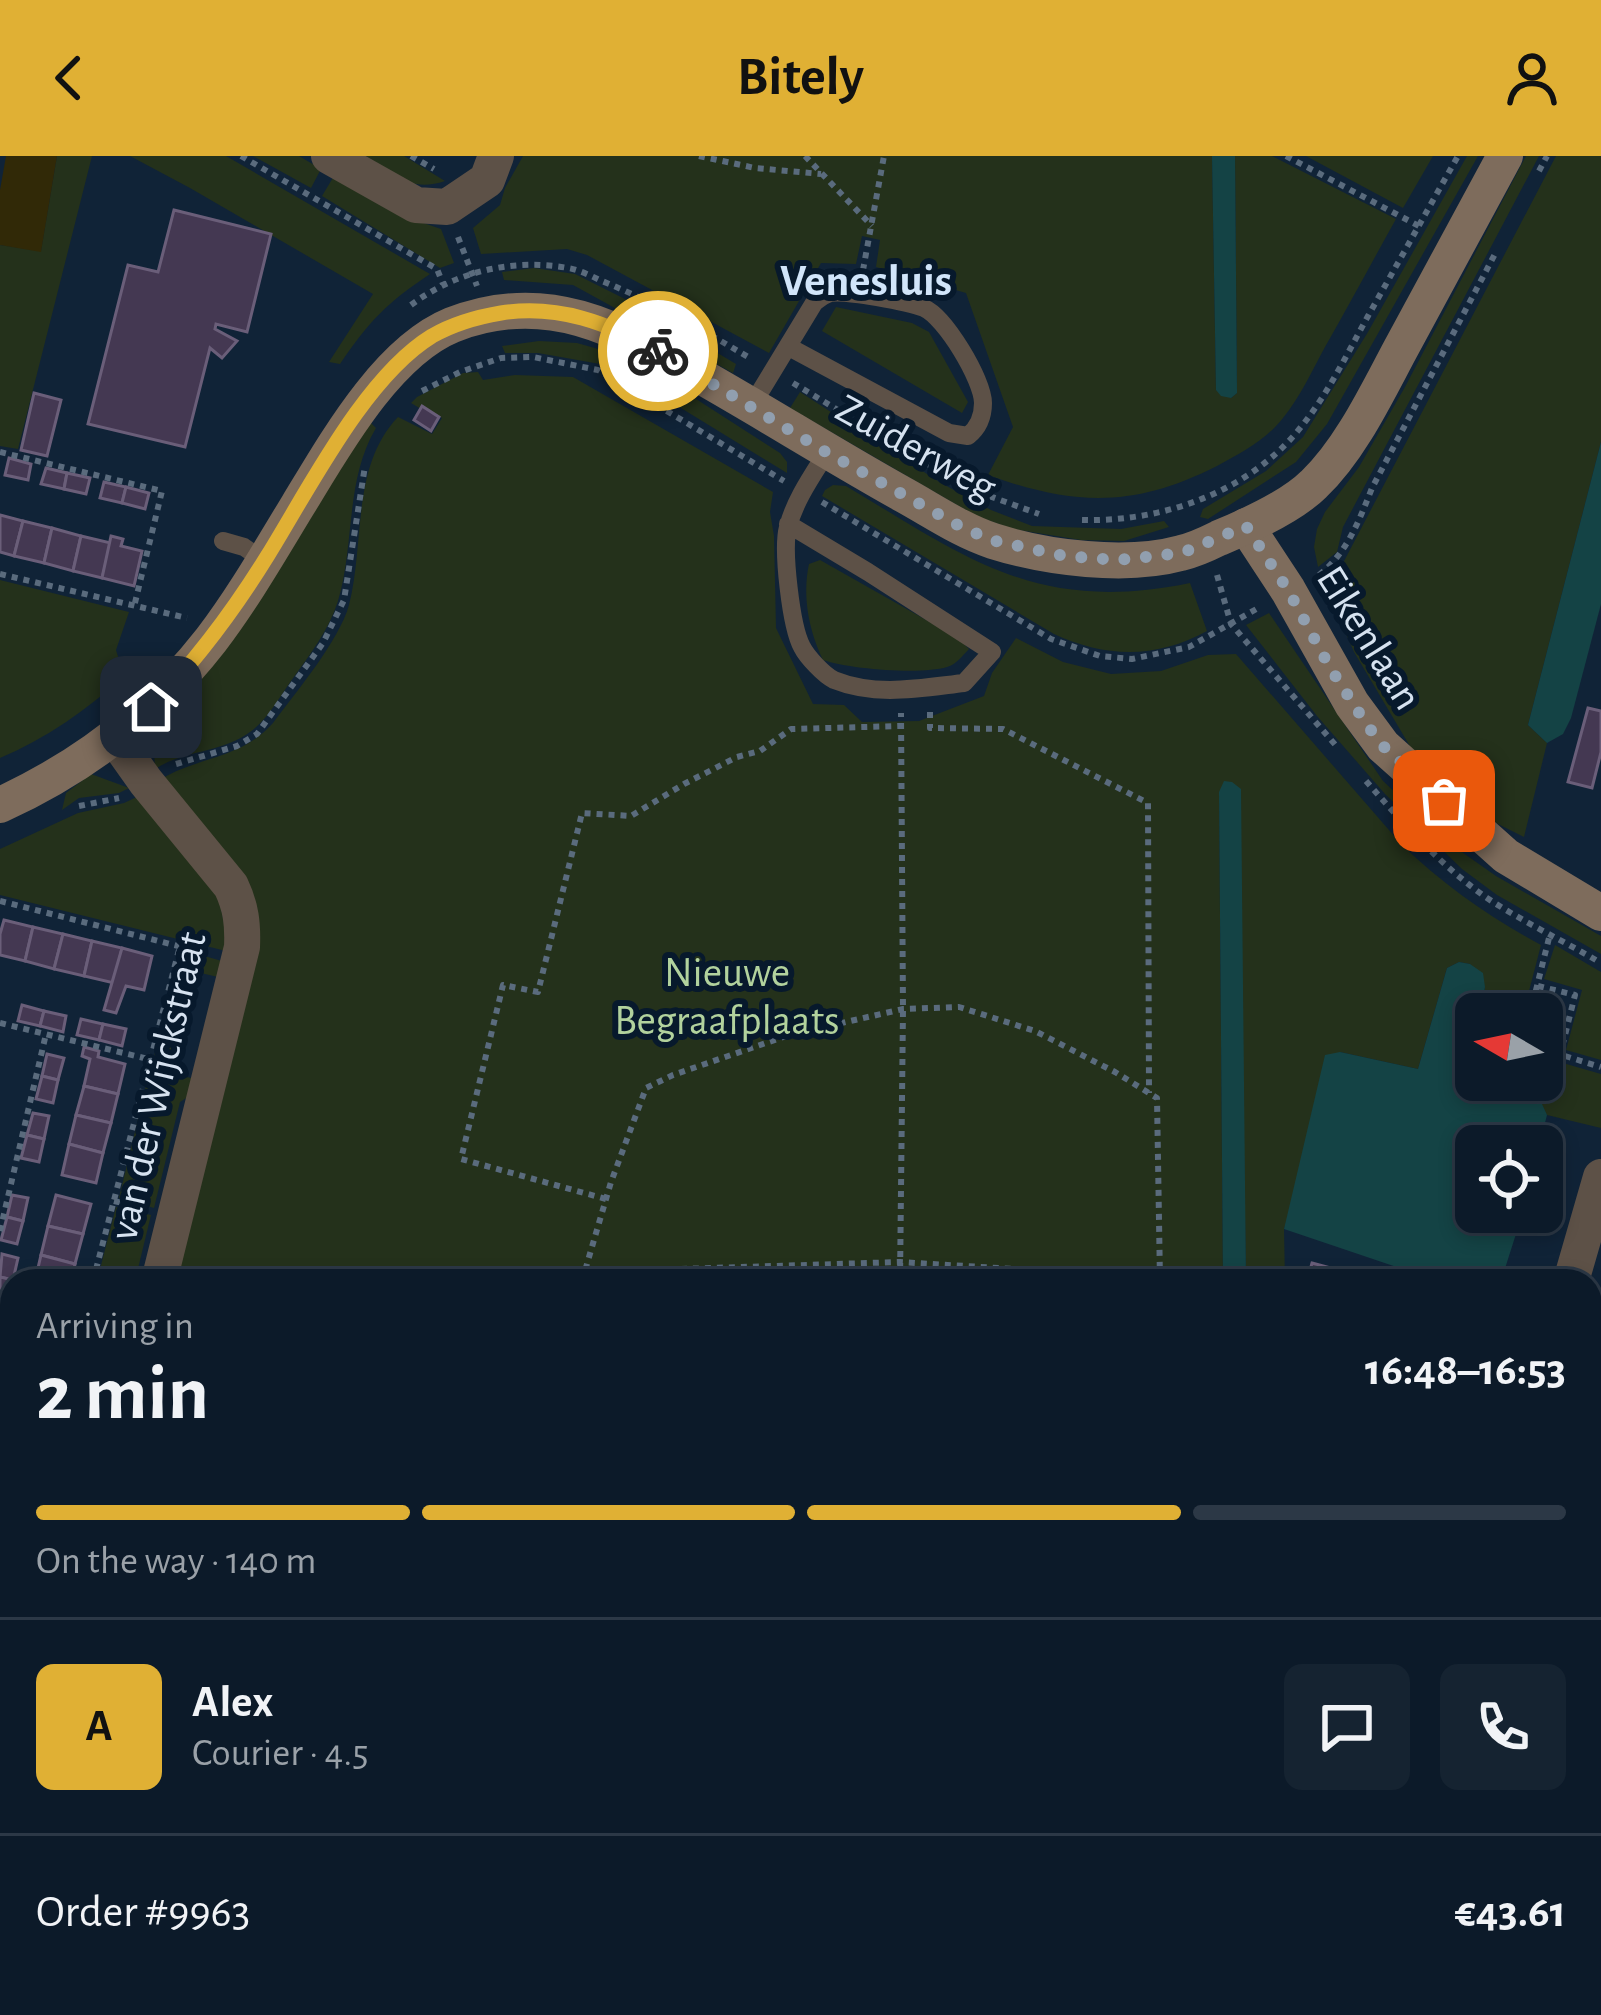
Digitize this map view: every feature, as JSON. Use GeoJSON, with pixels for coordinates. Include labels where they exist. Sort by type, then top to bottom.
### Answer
{"type":"FeatureCollection","features":[{"type":"Feature","properties":{"kind":"street"},"geometry":{"type":"LineString","coordinates":[[329,156],[416,205],[446,207],[487,180],[496,156]]}},
{"type":"Feature","properties":{"kind":"street","name":"Zuiderweg"},"geometry":{"type":"LineString","coordinates":[[0,805],[43,785],[114,737],[181,677],[242,595],[369,397],[411,351],[452,326],[518,311],[548,310],[590,319],[629,335],[974,533],[1025,549],[1094,559],[1159,557],[1182,553],[1246,526],[1310,490],[1330,468],[1505,156]]}},
{"type":"Feature","properties":{"kind":"street","name":"Eikenlaan"},"geometry":{"type":"LineString","coordinates":[[1246,526],[1383,746],[1506,856],[1601,913]]}},
{"type":"Feature","properties":{"kind":"street","name":"van der Wijckstraat"},"geometry":{"type":"LineString","coordinates":[[114,737],[231,886],[243,926],[162,1269]]}},
{"type":"Feature","properties":{"kind":"street"},"geometry":{"type":"LineString","coordinates":[[1574,1269],[1601,1177]]}},
{"type":"Feature","properties":{"kind":"lane"},"geometry":{"type":"LineString","coordinates":[[752,405],[814,303],[824,295],[858,295],[926,309],[945,325],[980,386],[983,404],[978,428],[968,436],[949,433],[788,347]]}},
{"type":"Feature","properties":{"kind":"lane"},"geometry":{"type":"LineString","coordinates":[[788,524],[992,652],[964,683],[902,691],[830,679],[801,646],[784,550],[788,524],[826,452]]}},
{"type":"Feature","properties":{"kind":"lane"},"geometry":{"type":"LineString","coordinates":[[223,541],[244,547],[264,561]]}},
{"type":"Feature","properties":{"kind":"path"},"geometry":{"type":"LineString","coordinates":[[241,156],[437,269],[443,284],[472,272]]}},
{"type":"Feature","properties":{"kind":"path"},"geometry":{"type":"LineString","coordinates":[[699,156],[755,168],[820,174]]}},
{"type":"Feature","properties":{"kind":"path"},"geometry":{"type":"LineString","coordinates":[[805,156],[872,226]]}},
{"type":"Feature","properties":{"kind":"path"},"geometry":{"type":"LineString","coordinates":[[858,295],[884,156]]}},
{"type":"Feature","properties":{"kind":"path"},"geometry":{"type":"LineString","coordinates":[[1286,156],[1419,226]]}},
{"type":"Feature","properties":{"kind":"path"},"geometry":{"type":"LineString","coordinates":[[1068,519],[1120,520],[1189,505],[1265,462],[1294,436],[1329,388],[1458,156]]}},
{"type":"Feature","properties":{"kind":"path"},"geometry":{"type":"LineString","coordinates":[[1536,177],[1547,156]]}},
{"type":"Feature","properties":{"kind":"path"},"geometry":{"type":"LineString","coordinates":[[418,394],[501,358],[533,357],[598,370],[1051,639],[1100,656],[1132,659],[1190,647],[1336,562],[1503,239]]}},
{"type":"Feature","properties":{"kind":"path","name":"Zuiderweg"},"geometry":{"type":"LineString","coordinates":[[773,371],[968,488],[1049,518]]}},
{"type":"Feature","properties":{"kind":"path"},"geometry":{"type":"LineString","coordinates":[[0,452],[163,491],[134,607]]}},
{"type":"Feature","properties":{"kind":"path"},"geometry":{"type":"LineString","coordinates":[[76,807],[124,797],[178,763],[237,746],[256,734],[308,666],[344,599],[367,460]]}},
{"type":"Feature","properties":{"kind":"path"},"geometry":{"type":"LineString","coordinates":[[0,574],[197,620]]}},
{"type":"Feature","properties":{"kind":"path"},"geometry":{"type":"LineString","coordinates":[[931,687],[930,728],[1004,729],[1148,803],[1149,1093]]}},
{"type":"Feature","properties":{"kind":"path"},"geometry":{"type":"LineString","coordinates":[[900,1269],[902,691]]}},
{"type":"Feature","properties":{"kind":"path"},"geometry":{"type":"LineString","coordinates":[[606,1199],[461,1159],[503,985],[538,992],[582,813],[631,816],[719,766],[760,751],[791,729],[900,726]]}},
{"type":"Feature","properties":{"kind":"path"},"geometry":{"type":"LineString","coordinates":[[0,901],[238,962]]}},
{"type":"Feature","properties":{"kind":"path"},"geometry":{"type":"LineString","coordinates":[[1536,993],[1550,934]]}},
{"type":"Feature","properties":{"kind":"path","name":"van der Wijckstraat"},"geometry":{"type":"LineString","coordinates":[[96,1269],[180,946]]}},
{"type":"Feature","properties":{"kind":"path"},"geometry":{"type":"LineString","coordinates":[[1538,986],[1575,995],[1563,1043]]}},
{"type":"Feature","properties":{"kind":"path"},"geometry":{"type":"LineString","coordinates":[[586,1269],[646,1088],[789,1035],[903,1009],[959,1007],[1035,1031],[1157,1098],[1160,1269]]}},
{"type":"Feature","properties":{"kind":"path"},"geometry":{"type":"LineString","coordinates":[[0,1023],[210,1074]]}},
{"type":"Feature","properties":{"kind":"path"},"geometry":{"type":"LineString","coordinates":[[0,1231],[46,1034]]}},
{"type":"Feature","properties":{"kind":"path"},"geometry":{"type":"LineString","coordinates":[[1563,1056],[1601,1067]]}},
{"type":"Feature","properties":{"kind":"path"},"geometry":{"type":"LineString","coordinates":[[742,1269],[900,1262],[1001,1269]]}},
{"type":"Feature","properties":{"kind":"green space"},"geometry":{"type":"Polygon","coordinates":[[[57,156],[92,156],[18,449],[0,446],[0,245],[41,251],[57,156]]]}},
{"type":"Feature","properties":{"kind":"green space"},"geometry":{"type":"Polygon","coordinates":[[[130,156],[226,156],[430,274],[380,313],[340,364],[329,362],[373,294],[130,156]]]}},
{"type":"Feature","properties":{"kind":"green space"},"geometry":{"type":"Polygon","coordinates":[[[253,156],[299,156],[321,169],[311,188],[253,156]]]}},
{"type":"Feature","properties":{"kind":"green space"},"geometry":{"type":"Polygon","coordinates":[[[367,156],[404,156],[445,181],[423,185],[403,181],[365,160],[367,156]]]}},
{"type":"Feature","properties":{"kind":"green space"},"geometry":{"type":"Polygon","coordinates":[[[523,156],[1212,156],[1216,390],[1231,398],[1237,393],[1235,156],[1272,156],[1396,219],[1300,393],[1269,433],[1187,480],[1131,495],[1076,497],[988,475],[1013,427],[966,293],[876,267],[880,240],[862,236],[856,264],[821,263],[769,353],[587,255],[567,249],[481,254],[473,228],[500,205],[523,156]]]}},
{"type":"Feature","properties":{"kind":"green space"},"geometry":{"type":"Polygon","coordinates":[[[1306,156],[1433,156],[1403,208],[1306,156]]]}},
{"type":"Feature","properties":{"kind":"green space"},"geometry":{"type":"Polygon","coordinates":[[[1467,156],[1478,156],[1327,424],[1296,462],[1208,519],[1200,517],[1203,509],[1266,471],[1303,437],[1467,156]]]}},
{"type":"Feature","properties":{"kind":"green space"},"geometry":{"type":"Polygon","coordinates":[[[1526,156],[1539,156],[1343,527],[1337,552],[1318,567],[1314,547],[1325,512],[1359,467],[1405,387],[1526,156]]]}},
{"type":"Feature","properties":{"kind":"green space"},"geometry":{"type":"Polygon","coordinates":[[[1556,156],[1601,156],[1601,442],[1528,725],[1547,743],[1524,837],[1482,816],[1411,748],[1354,652],[1323,581],[1342,565],[1556,156]]]}},
{"type":"Feature","properties":{"kind":"green space"},"geometry":{"type":"Polygon","coordinates":[[[334,176],[412,219],[441,229],[454,263],[440,268],[322,196],[334,176]]]}},
{"type":"Feature","properties":{"kind":"green space"},"geometry":{"type":"Polygon","coordinates":[[[534,268],[575,274],[639,306],[736,364],[733,373],[573,285],[504,280],[502,272],[534,268]]]}},
{"type":"Feature","properties":{"kind":"green space"},"geometry":{"type":"Polygon","coordinates":[[[836,307],[912,323],[929,332],[968,402],[962,413],[822,331],[836,307]]]}},
{"type":"Feature","properties":{"kind":"green space"},"geometry":{"type":"Polygon","coordinates":[[[577,343],[634,359],[780,453],[787,462],[787,473],[600,364],[538,353],[505,353],[502,346],[577,343]]]}},
{"type":"Feature","properties":{"kind":"green space","name":"Nieuwe Begraafplaats"},"geometry":{"type":"Polygon","coordinates":[[[478,372],[483,380],[515,375],[573,377],[773,492],[776,628],[813,704],[844,705],[862,722],[919,721],[984,696],[992,673],[1016,638],[1063,662],[1111,674],[1161,671],[1208,655],[1236,654],[1402,845],[1468,900],[1541,945],[1528,993],[1484,993],[1470,964],[1459,962],[1447,968],[1418,1069],[1340,1052],[1284,1229],[1285,1269],[1246,1269],[1241,959],[1219,792],[1223,1269],[174,1269],[255,947],[161,779],[261,735],[316,666],[349,605],[366,482],[383,437],[398,417],[432,434],[442,418],[411,403],[463,373],[478,372]]]}},
{"type":"Feature","properties":{"kind":"green space"},"geometry":{"type":"Polygon","coordinates":[[[800,392],[941,483],[1032,526],[1121,529],[1164,521],[1169,527],[1124,541],[1081,540],[1013,529],[976,516],[790,408],[800,392]]]}},
{"type":"Feature","properties":{"kind":"green space"},"geometry":{"type":"Polygon","coordinates":[[[370,422],[376,428],[359,469],[343,579],[334,612],[318,643],[250,732],[155,769],[153,727],[370,422]]]}},
{"type":"Feature","properties":{"kind":"green space"},"geometry":{"type":"Polygon","coordinates":[[[833,485],[846,486],[969,557],[1047,585],[1137,591],[1190,583],[1207,631],[1150,651],[1112,651],[1073,642],[822,496],[833,485]]]}},
{"type":"Feature","properties":{"kind":"green space"},"geometry":{"type":"Polygon","coordinates":[[[820,560],[958,638],[969,649],[951,666],[920,671],[823,660],[811,625],[806,588],[809,564],[820,560]]]}},
{"type":"Feature","properties":{"kind":"green space"},"geometry":{"type":"Polygon","coordinates":[[[0,580],[129,612],[116,650],[124,676],[66,722],[0,758],[0,580]]]}},
{"type":"Feature","properties":{"kind":"green space"},"geometry":{"type":"Polygon","coordinates":[[[1269,613],[1383,781],[1449,843],[1496,876],[1601,936],[1601,954],[1497,895],[1462,869],[1385,794],[1246,625],[1269,613]]]}},
{"type":"Feature","properties":{"kind":"green space"},"geometry":{"type":"Polygon","coordinates":[[[91,774],[129,788],[79,798],[62,810],[66,793],[91,774]]]}},
{"type":"Feature","properties":{"kind":"green space"},"geometry":{"type":"Polygon","coordinates":[[[141,795],[218,894],[230,952],[0,895],[0,849],[78,813],[141,795]]]}},
{"type":"Feature","properties":{"kind":"green space"},"geometry":{"type":"Polygon","coordinates":[[[1555,945],[1601,972],[1601,1060],[1566,1050],[1582,990],[1544,979],[1555,945]]]}},
{"type":"Feature","properties":{"kind":"green space"},"geometry":{"type":"Polygon","coordinates":[[[183,950],[222,961],[218,977],[192,971],[169,1064],[153,1060],[183,950]]]}},
{"type":"Feature","properties":{"kind":"green space"},"geometry":{"type":"Polygon","coordinates":[[[1563,1063],[1601,1074],[1601,1128],[1547,1115],[1541,1104],[1530,1101],[1563,1101],[1563,1063]]]}},
{"type":"Feature","properties":{"kind":"green space"},"geometry":{"type":"Polygon","coordinates":[[[150,1069],[196,1079],[194,1093],[180,1102],[154,1208],[119,1198],[150,1069]]]}},
{"type":"Feature","properties":{"kind":"green space"},"geometry":{"type":"Polygon","coordinates":[[[116,1207],[151,1215],[138,1269],[100,1269],[116,1207]]]}},
{"type":"Feature","properties":{"kind":"sand"},"geometry":{"type":"Polygon","coordinates":[[[6,156],[57,156],[41,252],[0,245],[0,190],[6,156]]]}},
{"type":"Feature","properties":{"kind":"shaded area"},"geometry":{"type":"Polygon","coordinates":[[[1212,156],[1235,156],[1237,393],[1231,398],[1216,390],[1212,156]]]}},
{"type":"Feature","properties":{"kind":"shaded area"},"geometry":{"type":"Polygon","coordinates":[[[1601,442],[1601,604],[1571,718],[1563,734],[1547,743],[1528,725],[1601,442]]]}},
{"type":"Feature","properties":{"kind":"shaded area"},"geometry":{"type":"Polygon","coordinates":[[[1224,781],[1241,789],[1246,1269],[1223,1269],[1219,792],[1224,781]]]}},
{"type":"Feature","properties":{"kind":"shaded area"},"geometry":{"type":"Polygon","coordinates":[[[1459,962],[1470,964],[1483,973],[1485,987],[1484,993],[1455,993],[1455,1101],[1530,1101],[1542,1104],[1547,1115],[1544,1125],[1455,1125],[1455,1233],[1516,1233],[1505,1269],[1402,1269],[1284,1229],[1325,1055],[1340,1052],[1418,1069],[1447,968],[1459,962]]]}},
{"type":"Feature","properties":{"kind":"building"},"geometry":{"type":"Polygon","coordinates":[[[174,210],[271,234],[247,332],[216,324],[215,329],[237,341],[222,358],[210,348],[185,447],[88,424],[128,265],[158,272],[174,210]]]}},
{"type":"Feature","properties":{"kind":"building"},"geometry":{"type":"Polygon","coordinates":[[[34,393],[61,400],[47,456],[21,450],[34,393]]]}},
{"type":"Feature","properties":{"kind":"building"},"geometry":{"type":"Polygon","coordinates":[[[422,406],[439,417],[431,431],[414,420],[422,406]]]}},
{"type":"Feature","properties":{"kind":"building"},"geometry":{"type":"Polygon","coordinates":[[[9,458],[31,464],[28,480],[5,475],[9,458]]]}},
{"type":"Feature","properties":{"kind":"building"},"geometry":{"type":"Polygon","coordinates":[[[46,468],[67,473],[64,489],[41,484],[46,468]]]}},
{"type":"Feature","properties":{"kind":"building"},"geometry":{"type":"Polygon","coordinates":[[[67,473],[90,478],[86,494],[64,489],[67,473]]]}},
{"type":"Feature","properties":{"kind":"building"},"geometry":{"type":"Polygon","coordinates":[[[104,482],[126,487],[122,503],[100,498],[104,482]]]}},
{"type":"Feature","properties":{"kind":"building"},"geometry":{"type":"Polygon","coordinates":[[[126,487],[149,493],[145,509],[122,503],[126,487]]]}},
{"type":"Feature","properties":{"kind":"building"},"geometry":{"type":"Polygon","coordinates":[[[0,515],[23,521],[14,556],[0,552],[0,515]]]}},
{"type":"Feature","properties":{"kind":"building"},"geometry":{"type":"Polygon","coordinates":[[[23,521],[52,528],[44,563],[14,556],[23,521]]]}},
{"type":"Feature","properties":{"kind":"building"},"geometry":{"type":"Polygon","coordinates":[[[52,528],[81,536],[73,571],[44,563],[52,528]]]}},
{"type":"Feature","properties":{"kind":"building"},"geometry":{"type":"Polygon","coordinates":[[[81,536],[111,543],[102,578],[73,571],[81,536]]]}},
{"type":"Feature","properties":{"kind":"building"},"geometry":{"type":"Polygon","coordinates":[[[111,536],[123,539],[121,546],[142,551],[134,586],[102,578],[111,536]]]}},
{"type":"Feature","properties":{"kind":"building"},"geometry":{"type":"Polygon","coordinates":[[[1588,708],[1601,711],[1601,752],[1592,788],[1568,782],[1588,708]]]}},
{"type":"Feature","properties":{"kind":"building"},"geometry":{"type":"Polygon","coordinates":[[[4,920],[33,927],[25,961],[0,955],[4,920]]]}},
{"type":"Feature","properties":{"kind":"building"},"geometry":{"type":"Polygon","coordinates":[[[33,927],[63,934],[54,969],[25,961],[33,927]]]}},
{"type":"Feature","properties":{"kind":"building"},"geometry":{"type":"Polygon","coordinates":[[[63,934],[92,941],[84,976],[54,969],[63,934]]]}},
{"type":"Feature","properties":{"kind":"building"},"geometry":{"type":"Polygon","coordinates":[[[92,941],[122,948],[114,983],[84,976],[92,941]]]}},
{"type":"Feature","properties":{"kind":"building"},"geometry":{"type":"Polygon","coordinates":[[[122,948],[152,956],[144,990],[126,986],[116,1013],[104,1010],[122,948]]]}},
{"type":"Feature","properties":{"kind":"building"},"geometry":{"type":"Polygon","coordinates":[[[22,1005],[44,1011],[40,1026],[18,1021],[22,1005]]]}},
{"type":"Feature","properties":{"kind":"building"},"geometry":{"type":"Polygon","coordinates":[[[44,1011],[66,1016],[63,1032],[40,1026],[44,1011]]]}},
{"type":"Feature","properties":{"kind":"building"},"geometry":{"type":"Polygon","coordinates":[[[81,1019],[103,1024],[99,1040],[77,1035],[81,1019]]]}},
{"type":"Feature","properties":{"kind":"building"},"geometry":{"type":"Polygon","coordinates":[[[103,1024],[126,1029],[122,1046],[99,1040],[103,1024]]]}},
{"type":"Feature","properties":{"kind":"building"},"geometry":{"type":"Polygon","coordinates":[[[84,1047],[99,1051],[98,1057],[125,1064],[118,1094],[84,1086],[90,1059],[82,1056],[84,1047]]]}},
{"type":"Feature","properties":{"kind":"building"},"geometry":{"type":"Polygon","coordinates":[[[47,1054],[64,1058],[58,1080],[42,1076],[47,1054]]]}},
{"type":"Feature","properties":{"kind":"building"},"geometry":{"type":"Polygon","coordinates":[[[42,1076],[58,1080],[53,1103],[36,1099],[42,1076]]]}},
{"type":"Feature","properties":{"kind":"building"},"geometry":{"type":"Polygon","coordinates":[[[84,1086],[118,1094],[111,1123],[76,1115],[84,1086]]]}},
{"type":"Feature","properties":{"kind":"building"},"geometry":{"type":"Polygon","coordinates":[[[33,1113],[49,1116],[44,1139],[27,1135],[33,1113]]]}},
{"type":"Feature","properties":{"kind":"building"},"geometry":{"type":"Polygon","coordinates":[[[76,1115],[111,1123],[103,1153],[69,1144],[76,1115]]]}},
{"type":"Feature","properties":{"kind":"building"},"geometry":{"type":"Polygon","coordinates":[[[27,1135],[44,1139],[39,1162],[21,1158],[27,1135]]]}},
{"type":"Feature","properties":{"kind":"building"},"geometry":{"type":"Polygon","coordinates":[[[69,1144],[103,1153],[96,1183],[62,1175],[69,1144]]]}},
{"type":"Feature","properties":{"kind":"building"},"geometry":{"type":"Polygon","coordinates":[[[12,1195],[28,1198],[23,1221],[7,1217],[12,1195]]]}},
{"type":"Feature","properties":{"kind":"building"},"geometry":{"type":"Polygon","coordinates":[[[56,1195],[91,1204],[83,1234],[48,1226],[56,1195]]]}},
{"type":"Feature","properties":{"kind":"building"},"geometry":{"type":"Polygon","coordinates":[[[7,1217],[23,1221],[17,1244],[1,1240],[7,1217]]]}},
{"type":"Feature","properties":{"kind":"building"},"geometry":{"type":"Polygon","coordinates":[[[48,1226],[83,1234],[75,1264],[41,1255],[48,1226]]]}},
{"type":"Feature","properties":{"kind":"building"},"geometry":{"type":"Polygon","coordinates":[[[2,1254],[18,1258],[16,1269],[1,1269],[2,1254]]]}},
{"type":"Feature","properties":{"kind":"building"},"geometry":{"type":"Polygon","coordinates":[[[41,1255],[75,1264],[74,1269],[38,1269],[41,1255]]]}},
{"type":"Feature","properties":{"kind":"way so far"},"geometry":{"type":"LineString","coordinates":[[658,351],[826,452],[991,540],[1064,556],[1118,560],[1182,553],[1246,526],[1367,725],[1383,746],[1444,801]]}},
{"type":"Feature","properties":{"kind":"district","name":"Venesluis"},"geometry":{"type":"Point","coordinates":[866,281]}},
{"type":"Feature","properties":{"kind":"route"},"geometry":{"type":"LineString","coordinates":[[151,707],[213,638],[342,435],[411,351],[452,326],[485,316],[548,310],[590,319],[658,351]]}}]}
